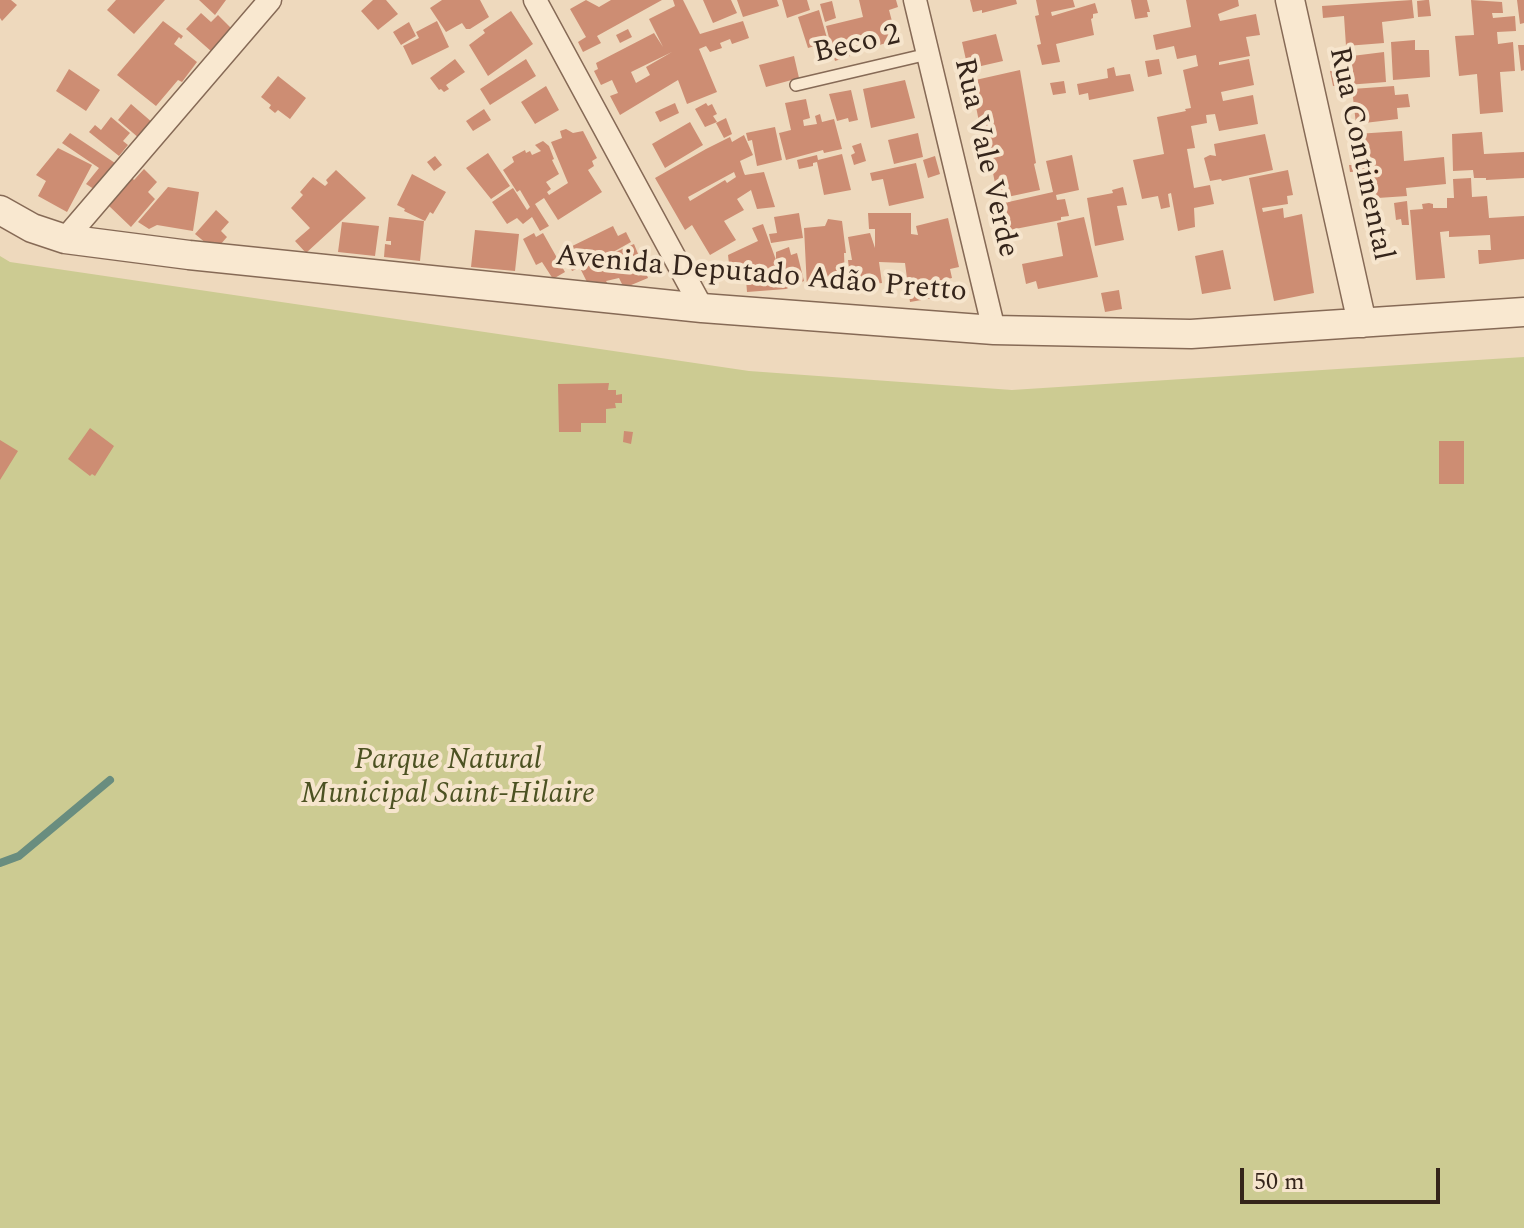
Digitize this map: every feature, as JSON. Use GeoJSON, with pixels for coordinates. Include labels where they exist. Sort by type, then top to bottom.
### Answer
{"type":"FeatureCollection","features":[{"type":"Feature","properties":{"kind":"street"},"geometry":{"type":"LineString","coordinates":[[65,239],[270,0]]}},
{"type":"Feature","properties":{"kind":"street"},"geometry":{"type":"LineString","coordinates":[[535,0],[702,308]]}},
{"type":"Feature","properties":{"kind":"street","name":"Rua Vale Verde"},"geometry":{"type":"LineString","coordinates":[[915,0],[994,330]]}},
{"type":"Feature","properties":{"kind":"street","name":"Rua Continental"},"geometry":{"type":"LineString","coordinates":[[1290,0],[1362,323]]}},
{"type":"Feature","properties":{"kind":"street","name":"Avenida Deputado Adão Pretto"},"geometry":{"type":"LineString","coordinates":[[0,210],[32,228],[65,239],[189,255],[702,308],[994,330],[1191,334],[1524,312]]}},
{"type":"Feature","properties":{"kind":"lane","name":"Beco 2"},"geometry":{"type":"LineString","coordinates":[[796,85],[928,54]]}},
{"type":"Feature","properties":{"kind":"green space","name":"Parque Natural Municipal Saint-Hilaire"},"geometry":{"type":"Polygon","coordinates":[[[0,256],[10,262],[749,371],[1012,390],[1524,357],[1524,1228],[0,1228],[0,256]]]}},
{"type":"Feature","properties":{"kind":"building"},"geometry":{"type":"Polygon","coordinates":[[[0,0],[11,0],[17,5],[2,21],[0,18],[0,0]]]}},
{"type":"Feature","properties":{"kind":"building"},"geometry":{"type":"Polygon","coordinates":[[[116,0],[165,0],[134,34],[107,10],[116,0]]]}},
{"type":"Feature","properties":{"kind":"building"},"geometry":{"type":"Polygon","coordinates":[[[199,0],[226,0],[215,15],[199,0]]]}},
{"type":"Feature","properties":{"kind":"building"},"geometry":{"type":"Polygon","coordinates":[[[373,0],[386,0],[398,14],[378,30],[361,11],[373,0]]]}},
{"type":"Feature","properties":{"kind":"building"},"geometry":{"type":"Polygon","coordinates":[[[442,0],[480,0],[489,17],[470,29],[462,23],[446,32],[430,8],[442,0]]]}},
{"type":"Feature","properties":{"kind":"building"},"geometry":{"type":"Polygon","coordinates":[[[586,0],[599,7],[611,0],[662,0],[597,36],[601,43],[583,52],[578,42],[586,37],[570,9],[586,0]]]}},
{"type":"Feature","properties":{"kind":"building"},"geometry":{"type":"Polygon","coordinates":[[[673,0],[683,0],[700,34],[743,21],[749,38],[732,44],[730,39],[720,43],[722,48],[710,52],[706,46],[699,49],[717,92],[687,104],[678,80],[620,115],[610,96],[618,93],[612,80],[601,85],[594,71],[598,69],[596,63],[654,33],[663,47],[649,19],[675,6],[673,0]],[[672,52],[631,72],[636,83],[650,75],[646,67],[672,52]]]}},
{"type":"Feature","properties":{"kind":"building"},"geometry":{"type":"Polygon","coordinates":[[[703,0],[731,0],[737,13],[713,23],[703,0]]]}},
{"type":"Feature","properties":{"kind":"building"},"geometry":{"type":"Polygon","coordinates":[[[737,0],[777,0],[779,6],[743,17],[737,0]]]}},
{"type":"Feature","properties":{"kind":"building"},"geometry":{"type":"Polygon","coordinates":[[[782,0],[807,0],[810,10],[787,18],[782,0]]]}},
{"type":"Feature","properties":{"kind":"building"},"geometry":{"type":"Polygon","coordinates":[[[859,0],[896,0],[898,7],[889,10],[897,40],[858,51],[855,38],[846,40],[850,56],[835,61],[826,26],[863,17],[859,0]]]}},
{"type":"Feature","properties":{"kind":"building"},"geometry":{"type":"Polygon","coordinates":[[[970,0],[1016,0],[1017,4],[982,13],[982,10],[973,12],[970,0]]]}},
{"type":"Feature","properties":{"kind":"building"},"geometry":{"type":"Polygon","coordinates":[[[1036,0],[1073,0],[1075,7],[1051,12],[1052,16],[1095,3],[1098,13],[1093,14],[1091,19],[1094,35],[1056,44],[1060,62],[1042,65],[1037,45],[1041,44],[1035,16],[1039,15],[1036,0]]]}},
{"type":"Feature","properties":{"kind":"building"},"geometry":{"type":"Polygon","coordinates":[[[1131,0],[1147,0],[1148,17],[1135,19],[1131,0]]]}},
{"type":"Feature","properties":{"kind":"building"},"geometry":{"type":"Polygon","coordinates":[[[1186,0],[1238,0],[1239,6],[1218,14],[1220,21],[1256,14],[1260,35],[1246,37],[1250,56],[1219,62],[1219,65],[1249,59],[1254,85],[1221,92],[1223,101],[1253,95],[1258,124],[1219,131],[1215,114],[1206,115],[1207,123],[1191,126],[1195,148],[1187,149],[1194,188],[1210,185],[1214,204],[1194,208],[1195,227],[1178,231],[1171,193],[1168,194],[1170,207],[1161,209],[1158,196],[1142,199],[1133,160],[1164,154],[1157,117],[1191,108],[1183,70],[1198,66],[1196,55],[1177,59],[1174,46],[1156,50],[1153,35],[1191,27],[1186,0]]]}},
{"type":"Feature","properties":{"kind":"building"},"geometry":{"type":"Polygon","coordinates":[[[1412,0],[1414,18],[1382,22],[1384,43],[1346,46],[1344,16],[1323,18],[1322,6],[1412,0]]]}},
{"type":"Feature","properties":{"kind":"building"},"geometry":{"type":"Polygon","coordinates":[[[1429,0],[1431,16],[1418,17],[1417,1],[1429,0]]]}},
{"type":"Feature","properties":{"kind":"building"},"geometry":{"type":"Polygon","coordinates":[[[1471,0],[1502,2],[1503,13],[1492,13],[1493,18],[1515,16],[1516,31],[1497,32],[1498,44],[1513,42],[1515,71],[1500,72],[1503,112],[1480,114],[1477,74],[1459,76],[1455,36],[1474,35],[1471,0]]]}},
{"type":"Feature","properties":{"kind":"building"},"geometry":{"type":"Polygon","coordinates":[[[1517,0],[1524,0],[1524,23],[1520,24],[1517,0]]]}},
{"type":"Feature","properties":{"kind":"building"},"geometry":{"type":"Polygon","coordinates":[[[832,1],[836,18],[825,22],[820,4],[832,1]]]}},
{"type":"Feature","properties":{"kind":"building"},"geometry":{"type":"Polygon","coordinates":[[[819,10],[827,38],[808,48],[798,17],[819,10]]]}},
{"type":"Feature","properties":{"kind":"building"},"geometry":{"type":"Polygon","coordinates":[[[511,11],[533,44],[488,76],[469,45],[485,33],[483,30],[511,11]]]}},
{"type":"Feature","properties":{"kind":"building"},"geometry":{"type":"Polygon","coordinates":[[[201,13],[211,22],[218,15],[233,30],[212,52],[186,29],[201,13]]]}},
{"type":"Feature","properties":{"kind":"building"},"geometry":{"type":"Polygon","coordinates":[[[163,21],[183,36],[174,44],[197,62],[182,82],[178,80],[156,106],[117,75],[163,21]]]}},
{"type":"Feature","properties":{"kind":"building"},"geometry":{"type":"Polygon","coordinates":[[[437,21],[449,47],[412,65],[403,46],[419,38],[416,32],[437,21]]]}},
{"type":"Feature","properties":{"kind":"building"},"geometry":{"type":"Polygon","coordinates":[[[409,22],[416,36],[401,45],[393,32],[409,22]]]}},
{"type":"Feature","properties":{"kind":"building"},"geometry":{"type":"Polygon","coordinates":[[[628,29],[632,37],[620,43],[616,35],[628,29]]]}},
{"type":"Feature","properties":{"kind":"building"},"geometry":{"type":"Polygon","coordinates":[[[996,34],[1003,61],[968,69],[962,42],[996,34]]]}},
{"type":"Feature","properties":{"kind":"building"},"geometry":{"type":"Polygon","coordinates":[[[1415,40],[1415,50],[1429,50],[1430,77],[1393,80],[1391,42],[1415,40]]]}},
{"type":"Feature","properties":{"kind":"building"},"geometry":{"type":"Polygon","coordinates":[[[1518,45],[1524,45],[1524,70],[1521,71],[1518,45]]]}},
{"type":"Feature","properties":{"kind":"building"},"geometry":{"type":"Polygon","coordinates":[[[1384,52],[1386,82],[1333,86],[1330,71],[1346,70],[1344,57],[1384,52]]]}},
{"type":"Feature","properties":{"kind":"building"},"geometry":{"type":"Polygon","coordinates":[[[794,56],[799,78],[766,87],[759,65],[794,56]]]}},
{"type":"Feature","properties":{"kind":"building"},"geometry":{"type":"Polygon","coordinates":[[[455,59],[465,72],[446,85],[449,89],[444,92],[439,90],[430,78],[455,59]]]}},
{"type":"Feature","properties":{"kind":"building"},"geometry":{"type":"Polygon","coordinates":[[[526,59],[536,76],[490,105],[480,89],[526,59]]]}},
{"type":"Feature","properties":{"kind":"building"},"geometry":{"type":"Polygon","coordinates":[[[1159,59],[1162,74],[1148,77],[1145,61],[1159,59]]]}},
{"type":"Feature","properties":{"kind":"building"},"geometry":{"type":"Polygon","coordinates":[[[1114,67],[1116,76],[1130,74],[1134,91],[1089,100],[1088,93],[1079,95],[1077,84],[1108,78],[1107,69],[1114,67]]]}},
{"type":"Feature","properties":{"kind":"building"},"geometry":{"type":"Polygon","coordinates":[[[69,69],[100,90],[86,111],[56,91],[69,69]]]}},
{"type":"Feature","properties":{"kind":"building"},"geometry":{"type":"Polygon","coordinates":[[[1020,70],[1040,190],[998,199],[981,136],[987,135],[985,126],[980,127],[971,81],[1020,70]]]}},
{"type":"Feature","properties":{"kind":"building"},"geometry":{"type":"Polygon","coordinates":[[[278,76],[306,98],[290,119],[278,110],[275,113],[261,97],[278,76]]]}},
{"type":"Feature","properties":{"kind":"building"},"geometry":{"type":"Polygon","coordinates":[[[905,80],[915,118],[871,128],[863,89],[905,80]]]}},
{"type":"Feature","properties":{"kind":"building"},"geometry":{"type":"Polygon","coordinates":[[[1064,81],[1066,93],[1053,95],[1050,83],[1064,81]]]}},
{"type":"Feature","properties":{"kind":"building"},"geometry":{"type":"Polygon","coordinates":[[[546,86],[559,110],[535,124],[521,102],[546,86]]]}},
{"type":"Feature","properties":{"kind":"building"},"geometry":{"type":"Polygon","coordinates":[[[1394,86],[1395,95],[1408,94],[1410,107],[1397,108],[1398,119],[1356,124],[1352,89],[1394,86]]]}},
{"type":"Feature","properties":{"kind":"building"},"geometry":{"type":"Polygon","coordinates":[[[851,90],[858,120],[849,122],[848,118],[837,121],[829,94],[851,90]]]}},
{"type":"Feature","properties":{"kind":"building"},"geometry":{"type":"Polygon","coordinates":[[[806,99],[810,118],[803,120],[804,126],[817,124],[815,116],[820,114],[822,122],[834,119],[842,149],[824,153],[823,150],[786,160],[779,133],[791,130],[785,103],[806,99]]]}},
{"type":"Feature","properties":{"kind":"building"},"geometry":{"type":"Polygon","coordinates":[[[675,103],[679,113],[660,122],[655,112],[675,103]]]}},
{"type":"Feature","properties":{"kind":"building"},"geometry":{"type":"Polygon","coordinates":[[[706,103],[708,106],[712,104],[717,122],[705,127],[695,109],[706,103]]]}},
{"type":"Feature","properties":{"kind":"building"},"geometry":{"type":"Polygon","coordinates":[[[131,104],[153,123],[140,139],[118,120],[131,104]]]}},
{"type":"Feature","properties":{"kind":"building"},"geometry":{"type":"Polygon","coordinates":[[[484,109],[491,120],[473,131],[466,121],[484,109]]]}},
{"type":"Feature","properties":{"kind":"building"},"geometry":{"type":"Polygon","coordinates":[[[111,117],[130,133],[123,141],[128,145],[119,156],[89,132],[95,125],[101,130],[111,117]]]}},
{"type":"Feature","properties":{"kind":"building"},"geometry":{"type":"Polygon","coordinates":[[[726,118],[732,134],[724,138],[716,123],[726,118]]]}},
{"type":"Feature","properties":{"kind":"building"},"geometry":{"type":"Polygon","coordinates":[[[690,122],[703,145],[665,168],[652,144],[690,122]]]}},
{"type":"Feature","properties":{"kind":"building"},"geometry":{"type":"Polygon","coordinates":[[[775,127],[782,160],[757,166],[752,140],[748,141],[746,133],[775,127]]]}},
{"type":"Feature","properties":{"kind":"building"},"geometry":{"type":"Polygon","coordinates":[[[566,129],[573,133],[583,131],[597,158],[588,170],[602,192],[558,220],[544,198],[535,204],[549,226],[540,231],[532,217],[523,224],[517,218],[507,224],[492,202],[513,188],[527,210],[530,207],[503,170],[514,162],[512,157],[525,150],[532,155],[541,151],[535,145],[543,141],[549,146],[559,174],[546,182],[551,189],[547,192],[549,195],[568,183],[551,142],[562,138],[560,131],[566,129]]]}},
{"type":"Feature","properties":{"kind":"building"},"geometry":{"type":"Polygon","coordinates":[[[1402,131],[1404,161],[1444,157],[1446,184],[1406,188],[1407,196],[1363,199],[1361,172],[1350,172],[1349,165],[1359,165],[1356,134],[1402,131]]]}},
{"type":"Feature","properties":{"kind":"building"},"geometry":{"type":"Polygon","coordinates":[[[1482,132],[1484,154],[1524,152],[1524,178],[1486,180],[1474,178],[1473,170],[1453,171],[1452,134],[1482,132]]]}},
{"type":"Feature","properties":{"kind":"building"},"geometry":{"type":"Polygon","coordinates":[[[70,133],[118,165],[97,191],[86,184],[99,168],[62,143],[70,133]]]}},
{"type":"Feature","properties":{"kind":"building"},"geometry":{"type":"Polygon","coordinates":[[[918,133],[923,157],[894,164],[888,140],[918,133]]]}},
{"type":"Feature","properties":{"kind":"building"},"geometry":{"type":"Polygon","coordinates":[[[1265,134],[1273,170],[1210,181],[1204,158],[1216,156],[1214,144],[1265,134]]]}},
{"type":"Feature","properties":{"kind":"building"},"geometry":{"type":"Polygon","coordinates":[[[744,135],[753,155],[740,161],[744,173],[764,172],[775,207],[757,209],[751,190],[737,199],[744,210],[724,221],[736,240],[710,255],[692,225],[685,230],[655,178],[730,137],[732,142],[744,135]],[[734,172],[688,197],[690,201],[725,180],[727,183],[736,177],[734,172]]]}},
{"type":"Feature","properties":{"kind":"building"},"geometry":{"type":"Polygon","coordinates":[[[861,143],[866,161],[854,165],[852,146],[861,143]]]}},
{"type":"Feature","properties":{"kind":"building"},"geometry":{"type":"Polygon","coordinates":[[[58,148],[92,165],[67,212],[38,196],[46,181],[36,175],[58,148]]]}},
{"type":"Feature","properties":{"kind":"building"},"geometry":{"type":"Polygon","coordinates":[[[488,153],[510,186],[491,199],[466,168],[488,153]]]}},
{"type":"Feature","properties":{"kind":"building"},"geometry":{"type":"Polygon","coordinates":[[[842,154],[851,190],[824,195],[817,162],[799,169],[797,160],[817,155],[818,160],[842,154]]]}},
{"type":"Feature","properties":{"kind":"building"},"geometry":{"type":"Polygon","coordinates":[[[1072,155],[1079,190],[1056,195],[1057,200],[1065,199],[1069,216],[1010,230],[1004,203],[1053,192],[1046,161],[1072,155]]]}},
{"type":"Feature","properties":{"kind":"building"},"geometry":{"type":"Polygon","coordinates":[[[435,156],[442,165],[434,171],[427,162],[435,156]]]}},
{"type":"Feature","properties":{"kind":"building"},"geometry":{"type":"Polygon","coordinates":[[[935,156],[940,174],[928,178],[923,160],[935,156]]]}},
{"type":"Feature","properties":{"kind":"building"},"geometry":{"type":"Polygon","coordinates":[[[916,163],[924,198],[889,206],[883,179],[872,181],[870,173],[916,163]]]}},
{"type":"Feature","properties":{"kind":"building"},"geometry":{"type":"Polygon","coordinates":[[[144,169],[157,182],[148,192],[155,199],[131,227],[108,205],[144,169]]]}},
{"type":"Feature","properties":{"kind":"building"},"geometry":{"type":"Polygon","coordinates":[[[336,170],[366,198],[306,253],[295,241],[310,228],[291,208],[313,177],[325,186],[328,183],[326,180],[336,170]]]}},
{"type":"Feature","properties":{"kind":"building"},"geometry":{"type":"Polygon","coordinates":[[[1288,170],[1293,195],[1287,196],[1288,204],[1262,208],[1263,212],[1283,208],[1284,218],[1302,214],[1314,293],[1274,301],[1249,178],[1288,170]]]}},
{"type":"Feature","properties":{"kind":"building"},"geometry":{"type":"Polygon","coordinates":[[[412,174],[446,192],[425,221],[397,205],[412,174]]]}},
{"type":"Feature","properties":{"kind":"building"},"geometry":{"type":"Polygon","coordinates":[[[1471,178],[1472,197],[1487,196],[1489,218],[1524,216],[1524,259],[1479,264],[1478,250],[1491,250],[1490,235],[1449,237],[1449,231],[1440,232],[1445,278],[1416,280],[1410,210],[1423,209],[1422,204],[1429,203],[1433,204],[1433,208],[1447,208],[1447,198],[1454,198],[1453,179],[1471,178]]]}},
{"type":"Feature","properties":{"kind":"building"},"geometry":{"type":"Polygon","coordinates":[[[168,187],[199,192],[193,231],[157,225],[149,229],[138,222],[168,187]]]}},
{"type":"Feature","properties":{"kind":"building"},"geometry":{"type":"Polygon","coordinates":[[[1123,187],[1127,205],[1117,206],[1124,240],[1095,246],[1087,198],[1113,193],[1112,190],[1123,187]]]}},
{"type":"Feature","properties":{"kind":"building"},"geometry":{"type":"Polygon","coordinates":[[[1407,201],[1409,225],[1402,225],[1401,219],[1396,220],[1394,203],[1407,201]]]}},
{"type":"Feature","properties":{"kind":"building"},"geometry":{"type":"Polygon","coordinates":[[[216,210],[229,222],[221,231],[227,237],[220,245],[207,244],[195,234],[216,210]]]}},
{"type":"Feature","properties":{"kind":"building"},"geometry":{"type":"Polygon","coordinates":[[[799,213],[803,238],[771,243],[769,234],[777,233],[774,217],[799,213]]]}},
{"type":"Feature","properties":{"kind":"building"},"geometry":{"type":"Polygon","coordinates":[[[868,213],[911,213],[911,234],[918,235],[916,226],[948,218],[959,267],[950,269],[952,278],[929,283],[933,298],[910,302],[905,263],[879,262],[882,283],[851,287],[848,260],[852,260],[848,237],[870,233],[875,248],[875,229],[869,229],[868,213]]]}},
{"type":"Feature","properties":{"kind":"building"},"geometry":{"type":"Polygon","coordinates":[[[389,217],[424,221],[420,261],[384,257],[385,244],[391,245],[391,241],[386,241],[389,217]]]}},
{"type":"Feature","properties":{"kind":"building"},"geometry":{"type":"Polygon","coordinates":[[[1084,217],[1098,277],[1038,289],[1036,281],[1026,284],[1022,264],[1063,256],[1057,223],[1084,217]]]}},
{"type":"Feature","properties":{"kind":"building"},"geometry":{"type":"Polygon","coordinates":[[[828,219],[842,221],[846,253],[844,285],[807,288],[804,228],[825,226],[828,219]]]}},
{"type":"Feature","properties":{"kind":"building"},"geometry":{"type":"Polygon","coordinates":[[[342,222],[379,226],[375,256],[338,252],[342,222]]]}},
{"type":"Feature","properties":{"kind":"building"},"geometry":{"type":"Polygon","coordinates":[[[763,224],[776,260],[776,252],[789,247],[791,255],[797,253],[804,281],[786,289],[747,292],[746,279],[731,281],[728,255],[758,241],[752,228],[763,224]]]}},
{"type":"Feature","properties":{"kind":"building"},"geometry":{"type":"Polygon","coordinates":[[[613,226],[618,236],[626,232],[631,242],[606,256],[634,244],[648,278],[624,288],[619,278],[606,281],[609,286],[588,284],[581,270],[602,258],[572,271],[558,253],[613,226]]]}},
{"type":"Feature","properties":{"kind":"building"},"geometry":{"type":"Polygon","coordinates":[[[475,230],[519,234],[515,271],[471,267],[475,230]]]}},
{"type":"Feature","properties":{"kind":"building"},"geometry":{"type":"Polygon","coordinates":[[[534,233],[536,237],[543,233],[565,272],[553,279],[542,262],[536,265],[523,239],[534,233]]]}},
{"type":"Feature","properties":{"kind":"building"},"geometry":{"type":"Polygon","coordinates":[[[1223,250],[1231,289],[1202,294],[1195,256],[1223,250]]]}},
{"type":"Feature","properties":{"kind":"building"},"geometry":{"type":"Polygon","coordinates":[[[1119,290],[1122,309],[1105,312],[1101,293],[1119,290]]]}},
{"type":"Feature","properties":{"kind":"building"},"geometry":{"type":"Polygon","coordinates":[[[609,383],[608,390],[616,390],[616,395],[622,394],[622,403],[615,403],[616,408],[606,409],[606,423],[581,423],[581,432],[559,432],[558,384],[609,383]]]}},
{"type":"Feature","properties":{"kind":"building"},"geometry":{"type":"Polygon","coordinates":[[[90,428],[114,446],[95,476],[90,476],[68,459],[90,428]]]}},
{"type":"Feature","properties":{"kind":"building"},"geometry":{"type":"Polygon","coordinates":[[[624,431],[633,432],[631,444],[623,442],[624,431]]]}},
{"type":"Feature","properties":{"kind":"building"},"geometry":{"type":"Polygon","coordinates":[[[0,440],[18,451],[0,480],[0,440]]]}},
{"type":"Feature","properties":{"kind":"building"},"geometry":{"type":"Polygon","coordinates":[[[1439,441],[1464,441],[1464,484],[1439,484],[1439,441]]]}},
{"type":"Feature","properties":{"kind":"waterway"},"geometry":{"type":"LineString","coordinates":[[0,863],[19,856],[110,780]]}}]}
